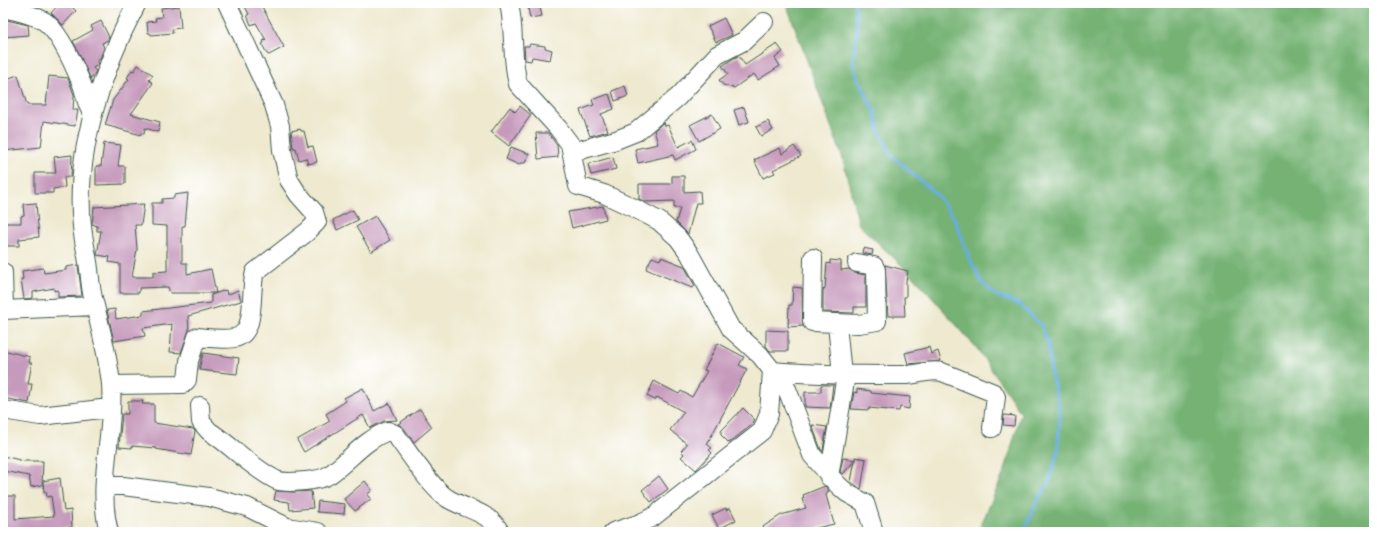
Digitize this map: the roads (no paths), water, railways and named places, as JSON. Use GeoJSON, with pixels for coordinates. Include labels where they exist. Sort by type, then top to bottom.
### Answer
{"type":"FeatureCollection","features":[{"type":"Feature","properties":{"kind":"street"},"geometry":{"type":"LineString","coordinates":[[110,532],[106,516],[105,486],[111,385],[95,306],[82,226],[82,185],[88,134],[93,114],[126,23],[137,3]]}},
{"type":"Feature","properties":{"kind":"street"},"geometry":{"type":"LineString","coordinates":[[111,385],[183,384],[187,380],[189,361],[197,337],[235,338],[244,332],[250,322],[252,289],[255,272],[307,232],[317,222],[314,212],[298,194],[289,180],[282,150],[280,126],[274,104],[227,3]]}},
{"type":"Feature","properties":{"kind":"street"},"geometry":{"type":"LineString","coordinates":[[509,3],[514,30],[516,75],[518,84],[558,128],[570,144],[573,152],[578,186],[604,194],[634,208],[659,222],[678,238],[689,253],[731,329],[760,355],[787,389],[812,455],[829,477],[847,493],[865,503],[874,532]]}},
{"type":"Feature","properties":{"kind":"street"},"geometry":{"type":"LineString","coordinates":[[3,8],[33,16],[50,26],[59,38],[78,76],[87,107],[93,114]]}},
{"type":"Feature","properties":{"kind":"street"},"geometry":{"type":"LineString","coordinates":[[573,152],[616,140],[636,132],[678,97],[717,55],[744,41],[764,22]]}},
{"type":"Feature","properties":{"kind":"street"},"geometry":{"type":"LineString","coordinates":[[813,258],[812,322],[859,324],[878,321],[876,270],[874,266],[857,263]]}},
{"type":"Feature","properties":{"kind":"street"},"geometry":{"type":"LineString","coordinates":[[3,272],[4,310],[95,306]]}},
{"type":"Feature","properties":{"kind":"street"},"geometry":{"type":"LineString","coordinates":[[829,477],[844,375],[837,324]]}},
{"type":"Feature","properties":{"kind":"street"},"geometry":{"type":"LineString","coordinates":[[772,371],[805,374],[909,375],[937,370],[994,394],[996,397],[992,428]]}},
{"type":"Feature","properties":{"kind":"street"},"geometry":{"type":"LineString","coordinates":[[613,532],[638,524],[657,514],[762,431],[769,414],[772,371]]}},
{"type":"Feature","properties":{"kind":"street"},"geometry":{"type":"LineString","coordinates":[[200,406],[201,422],[209,431],[277,480],[320,480],[329,475],[372,438],[388,431],[395,434],[439,492],[451,500],[492,520],[500,532]]}},
{"type":"Feature","properties":{"kind":"street"},"geometry":{"type":"LineString","coordinates":[[3,410],[40,416],[110,408]]}},
{"type":"Feature","properties":{"kind":"street"},"geometry":{"type":"LineString","coordinates":[[105,486],[123,486],[164,490],[217,499],[246,507],[287,526],[318,532]]}},
{"type":"Feature","properties":{"kind":"waterway"},"geometry":{"type":"LineString","coordinates":[[855,3],[857,33],[853,61],[855,72],[875,112],[879,130],[891,155],[937,195],[955,219],[970,260],[983,284],[997,296],[1019,304],[1041,325],[1048,344],[1051,373],[1060,410],[1058,452],[1048,484],[1038,500],[1024,532]]}}]}
